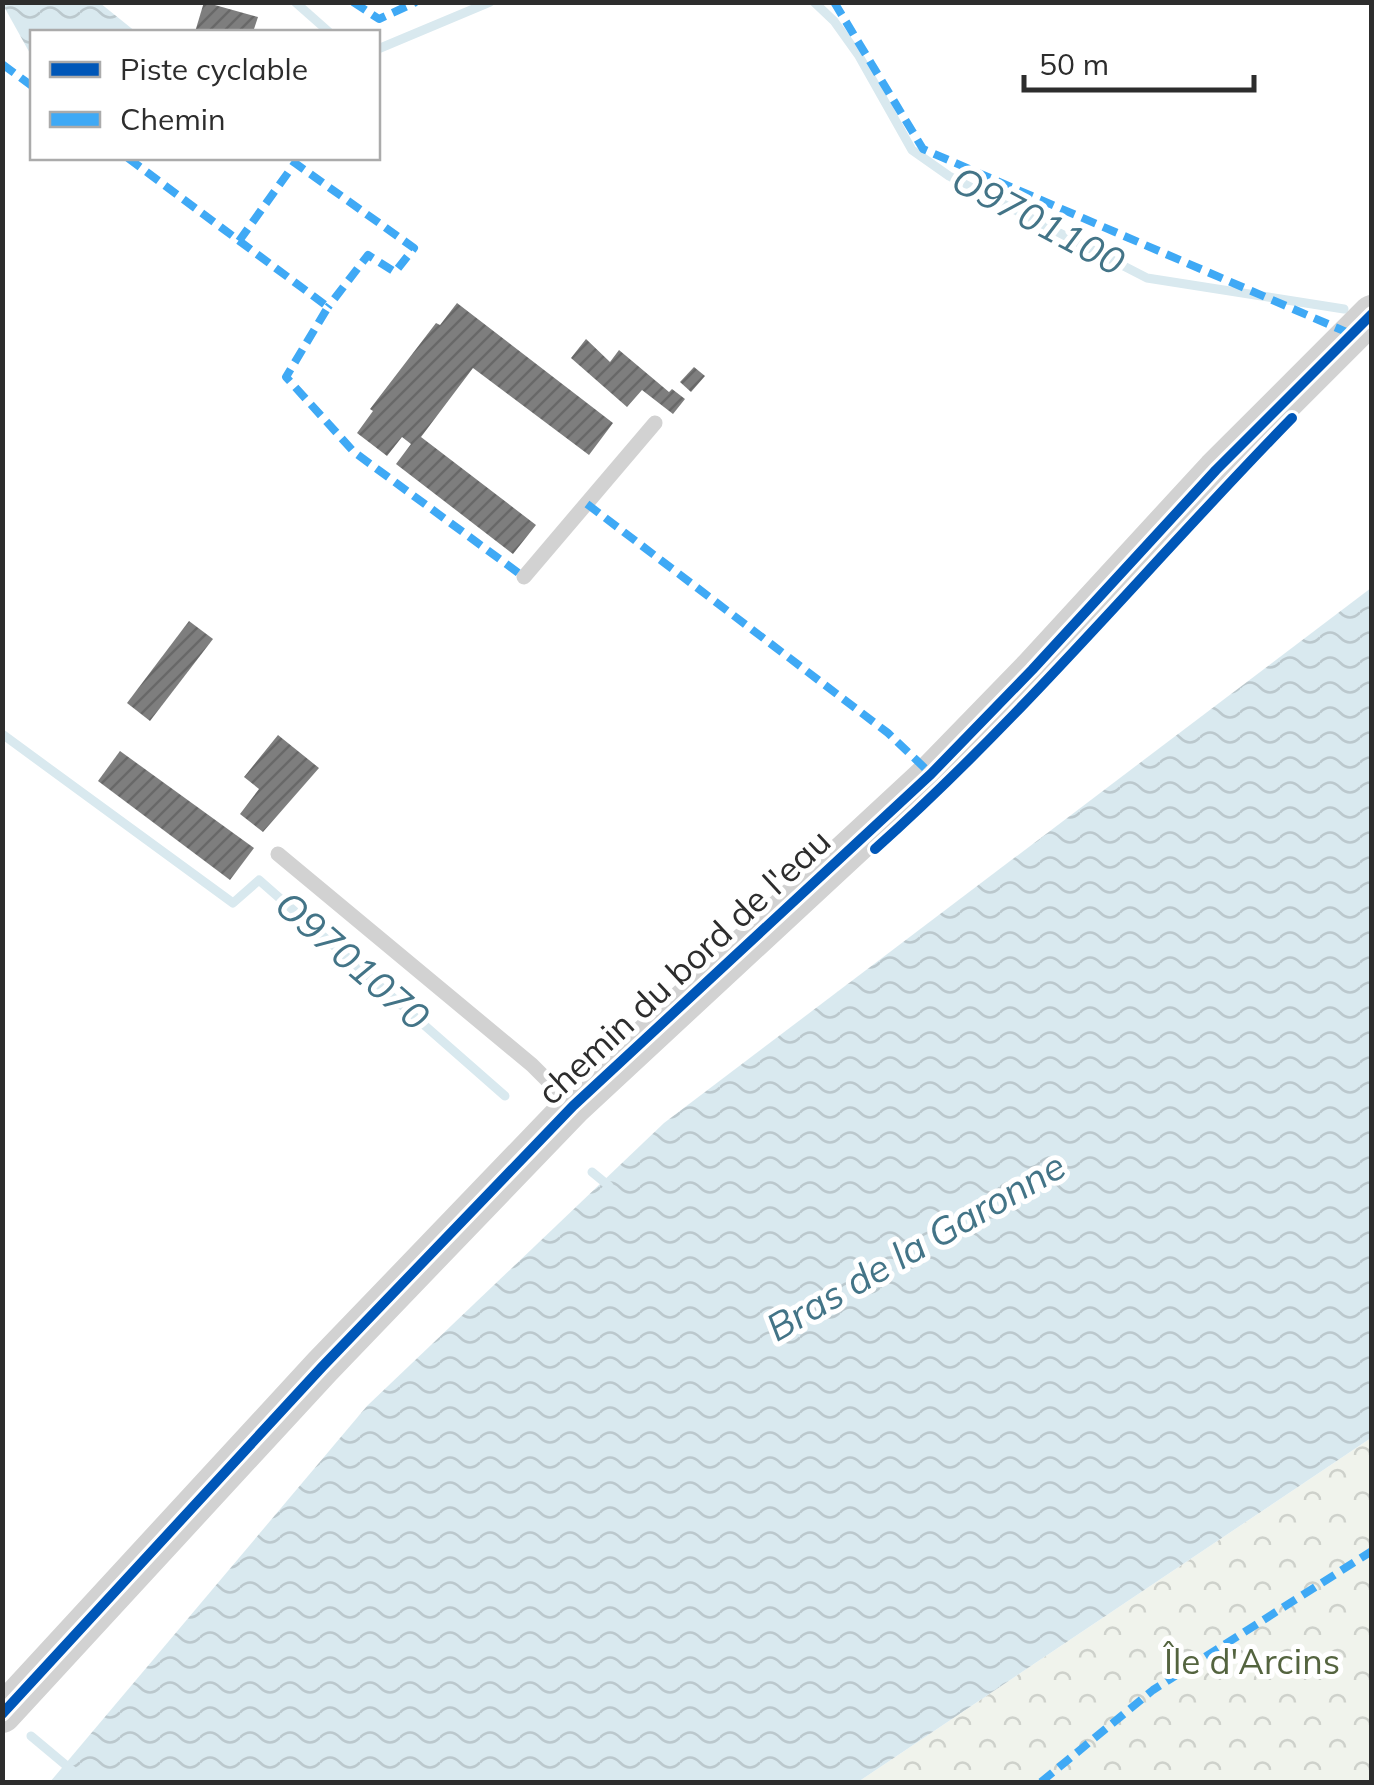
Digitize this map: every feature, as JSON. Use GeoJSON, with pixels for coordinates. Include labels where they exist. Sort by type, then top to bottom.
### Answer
{"type":"FeatureCollection","features":[{"type":"Feature","properties":{"kind":"street","name":"chemin du bord de l'eau"},"geometry":{"type":"LineString","coordinates":[[2,1714],[322,1366],[574,1106],[931,774],[1216,470],[1372,314]]}},
{"type":"Feature","properties":{"kind":"lane"},"geometry":{"type":"LineString","coordinates":[[524,577],[655,423]]}},
{"type":"Feature","properties":{"kind":"lane"},"geometry":{"type":"LineString","coordinates":[[278,854],[532,1065],[574,1106]]}},
{"type":"Feature","properties":{"kind":"green space","name":"Île d'Arcins"},"geometry":{"type":"Polygon","coordinates":[[[1371,1438],[1371,1782],[858,1782],[1371,1438]]]}},
{"type":"Feature","properties":{"kind":"water"},"geometry":{"type":"Polygon","coordinates":[[[2,3],[100,3],[134,30],[30,30],[30,53],[2,3]]]}},
{"type":"Feature","properties":{"kind":"water","name":"Bras de la Garonne"},"geometry":{"type":"Polygon","coordinates":[[[1371,588],[1371,1438],[858,1782],[50,1782],[367,1406],[664,1123],[1371,588]]]}},
{"type":"Feature","properties":{"kind":"building"},"geometry":{"type":"Polygon","coordinates":[[[204,2],[258,17],[254,30],[196,30],[204,2]]]}},
{"type":"Feature","properties":{"kind":"building"},"geometry":{"type":"Polygon","coordinates":[[[457,303],[613,423],[589,455],[473,368],[421,437],[536,525],[513,554],[396,464],[411,444],[402,437],[387,456],[357,433],[373,411],[370,409],[436,323],[440,325],[457,303]]]}},
{"type":"Feature","properties":{"kind":"building"},"geometry":{"type":"Polygon","coordinates":[[[586,339],[610,362],[619,350],[669,392],[672,389],[685,399],[673,414],[642,390],[627,407],[571,358],[586,339]]]}},
{"type":"Feature","properties":{"kind":"building"},"geometry":{"type":"Polygon","coordinates":[[[694,367],[705,376],[691,392],[680,382],[694,367]]]}},
{"type":"Feature","properties":{"kind":"building"},"geometry":{"type":"Polygon","coordinates":[[[189,621],[213,639],[150,721],[127,703],[189,621]]]}},
{"type":"Feature","properties":{"kind":"building"},"geometry":{"type":"Polygon","coordinates":[[[278,735],[319,768],[263,832],[240,814],[259,789],[244,777],[278,735]]]}},
{"type":"Feature","properties":{"kind":"building"},"geometry":{"type":"Polygon","coordinates":[[[120,751],[254,848],[230,880],[98,781],[120,751]]]}},
{"type":"Feature","properties":{"kind":"building"},"geometry":{"type":"Polygon","coordinates":[[[602,1037],[611,1047],[599,1057],[591,1047],[602,1037]]]}},
{"type":"Feature","properties":{"kind":"waterway","name":"O9701100"},"geometry":{"type":"LineString","coordinates":[[295,2],[327,30]]}},
{"type":"Feature","properties":{"kind":"waterway","name":"O9701100"},"geometry":{"type":"LineString","coordinates":[[380,48],[490,2]]}},
{"type":"Feature","properties":{"kind":"waterway","name":"O9701100"},"geometry":{"type":"LineString","coordinates":[[814,2],[834,21],[859,56],[912,150],[949,176],[1147,278],[1344,309]]}},
{"type":"Feature","properties":{"kind":"waterway","name":"O9701070"},"geometry":{"type":"LineString","coordinates":[[2,734],[233,903],[259,880],[505,1096]]}},
{"type":"Feature","properties":{"kind":"waterway","name":"O9701070"},"geometry":{"type":"LineString","coordinates":[[592,1172],[609,1186]]}},
{"type":"Feature","properties":{"kind":"waterway"},"geometry":{"type":"LineString","coordinates":[[31,1736],[86,1782]]}},
{"type":"Feature","properties":{"kind":"marked path"},"geometry":{"type":"LineString","coordinates":[[353,2],[379,19],[416,2]]}},
{"type":"Feature","properties":{"kind":"marked path"},"geometry":{"type":"LineString","coordinates":[[834,2],[923,149],[1351,334]]}},
{"type":"Feature","properties":{"kind":"marked path"},"geometry":{"type":"LineString","coordinates":[[2,64],[30,85]]}},
{"type":"Feature","properties":{"kind":"marked path"},"geometry":{"type":"LineString","coordinates":[[131,160],[328,307],[286,377],[354,452],[524,577]]}},
{"type":"Feature","properties":{"kind":"marked path"},"geometry":{"type":"LineString","coordinates":[[239,241],[295,163],[414,248],[395,272],[368,255],[328,307]]}},
{"type":"Feature","properties":{"kind":"marked path"},"geometry":{"type":"LineString","coordinates":[[587,504],[888,733],[931,774]]}},
{"type":"Feature","properties":{"kind":"marked path"},"geometry":{"type":"LineString","coordinates":[[1041,1782],[1153,1690],[1372,1551]]}},
{"type":"Feature","properties":{"kind":"cycle path"},"geometry":{"type":"LineString","coordinates":[[2,1714],[322,1367],[573,1106],[931,774],[1216,470],[1372,314]]}},
{"type":"Feature","properties":{"kind":"cycle path"},"geometry":{"type":"LineString","coordinates":[[875,849],[984,745],[1292,418]]}}]}
